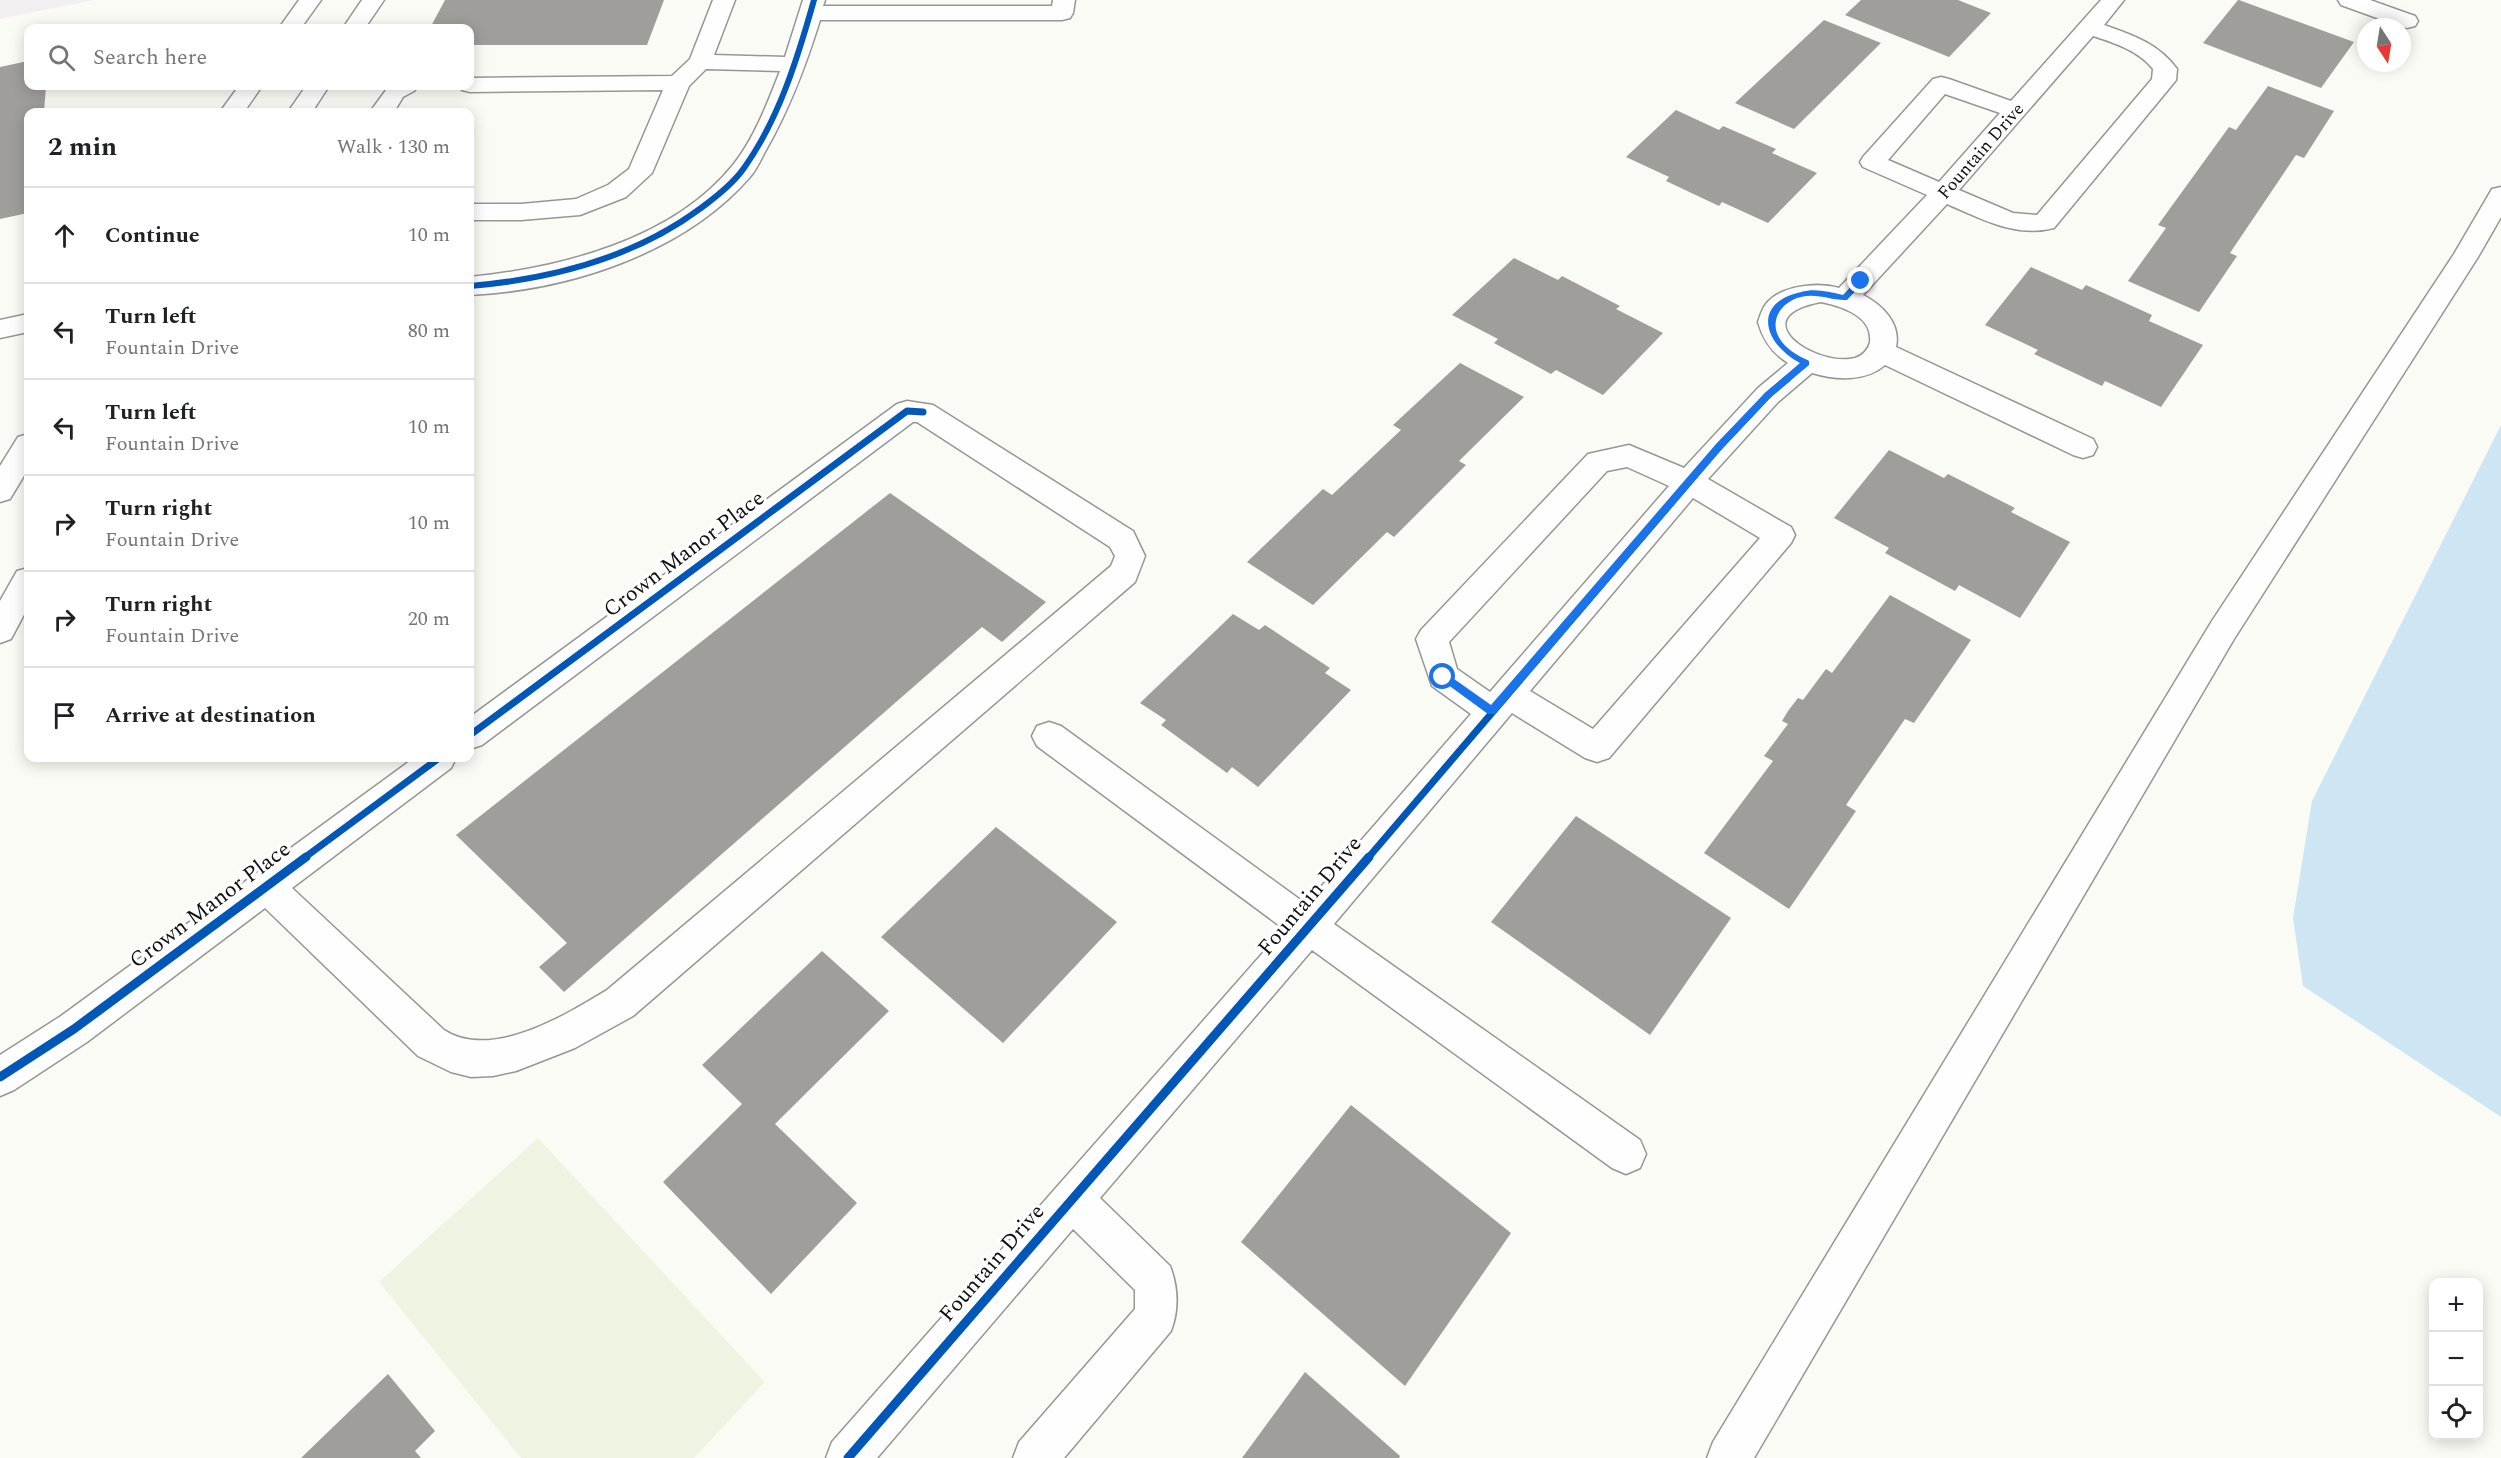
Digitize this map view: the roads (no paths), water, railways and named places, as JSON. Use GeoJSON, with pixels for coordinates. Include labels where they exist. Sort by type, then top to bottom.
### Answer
{"type":"FeatureCollection","features":[{"type":"Feature","properties":{"kind":"street"},"geometry":{"type":"LineString","coordinates":[[293,24],[310,0]]}},
{"type":"Feature","properties":{"kind":"street"},"geometry":{"type":"LineString","coordinates":[[357,24],[372,0]]}},
{"type":"Feature","properties":{"kind":"street"},"geometry":{"type":"LineString","coordinates":[[474,212],[521,212],[580,207],[616,191],[640,172],[678,83],[699,62],[724,0]]}},
{"type":"Feature","properties":{"kind":"street"},"geometry":{"type":"LineString","coordinates":[[474,286],[499,285],[545,277],[630,249],[688,218],[718,195],[742,171],[767,128],[795,64],[812,6],[1062,13],[1064,0]]}},
{"type":"Feature","properties":{"kind":"street","name":"Fountain Drive"},"geometry":{"type":"LineString","coordinates":[[1845,298],[1944,193],[2113,0]]}},
{"type":"Feature","properties":{"kind":"street"},"geometry":{"type":"LineString","coordinates":[[2349,0],[2399,18]]}},
{"type":"Feature","properties":{"kind":"street"},"geometry":{"type":"LineString","coordinates":[[2016,111],[1941,84],[1872,162],[2007,220],[2030,224],[2045,222],[2164,80],[2164,69],[2154,55],[2142,47],[2089,27]]}},
{"type":"Feature","properties":{"kind":"street"},"geometry":{"type":"LineString","coordinates":[[699,62],[795,64]]}},
{"type":"Feature","properties":{"kind":"street"},"geometry":{"type":"LineString","coordinates":[[474,85],[678,83]]}},
{"type":"Feature","properties":{"kind":"street"},"geometry":{"type":"LineString","coordinates":[[235,108],[247,90]]}},
{"type":"Feature","properties":{"kind":"street"},"geometry":{"type":"LineString","coordinates":[[303,108],[314,90]]}},
{"type":"Feature","properties":{"kind":"street"},"geometry":{"type":"LineString","coordinates":[[384,108],[394,92],[398,90]]}},
{"type":"Feature","properties":{"kind":"street"},"geometry":{"type":"LineString","coordinates":[[1729,1458],[2223,630],[2465,257],[2501,195]]}},
{"type":"Feature","properties":{"kind":"street"},"geometry":{"type":"LineString","coordinates":[[1821,292],[1845,298],[1858,303],[1882,326],[1885,340],[1882,352],[1873,361],[1859,368],[1824,369],[1790,354],[1778,343],[1772,331],[1771,318],[1776,308],[1787,299],[1803,294],[1821,292]]}},
{"type":"Feature","properties":{"kind":"street"},"geometry":{"type":"LineString","coordinates":[[0,329],[24,324]]}},
{"type":"Feature","properties":{"kind":"street"},"geometry":{"type":"LineString","coordinates":[[1882,352],[2083,447]]}},
{"type":"Feature","properties":{"kind":"street","name":"Fountain Drive"},"geometry":{"type":"LineString","coordinates":[[855,1455],[1072,1199],[1309,927],[1689,482],[1768,395],[1806,363]]}},
{"type":"Feature","properties":{"kind":"street","name":"Crown Manor Place"},"geometry":{"type":"LineString","coordinates":[[266,886],[431,1043],[452,1054],[480,1059],[516,1053],[587,1023],[620,1003],[1124,573],[1130,555],[1122,538],[923,412],[907,411],[474,732]]}},
{"type":"Feature","properties":{"kind":"street"},"geometry":{"type":"LineString","coordinates":[[0,492],[24,452]]}},
{"type":"Feature","properties":{"kind":"street"},"geometry":{"type":"LineString","coordinates":[[1629,456],[1689,482],[1780,534],[1597,748],[1443,677],[1432,639],[1598,462],[1629,456]]}},
{"type":"Feature","properties":{"kind":"street"},"geometry":{"type":"LineString","coordinates":[[0,630],[24,587]]}},
{"type":"Feature","properties":{"kind":"street"},"geometry":{"type":"LineString","coordinates":[[1049,736],[1309,927],[1626,1154]]}},
{"type":"Feature","properties":{"kind":"street","name":"Crown Manor Place"},"geometry":{"type":"LineString","coordinates":[[0,1077],[74,1029],[434,762]]}},
{"type":"Feature","properties":{"kind":"street"},"geometry":{"type":"LineString","coordinates":[[1035,1458],[1156,1316],[1155,1281],[1072,1199]]}},
{"type":"Feature","properties":{"kind":"water"},"geometry":{"type":"Polygon","coordinates":[[[2501,425],[2501,1117],[2303,986],[2293,918],[2312,801],[2501,425]]]}}]}
